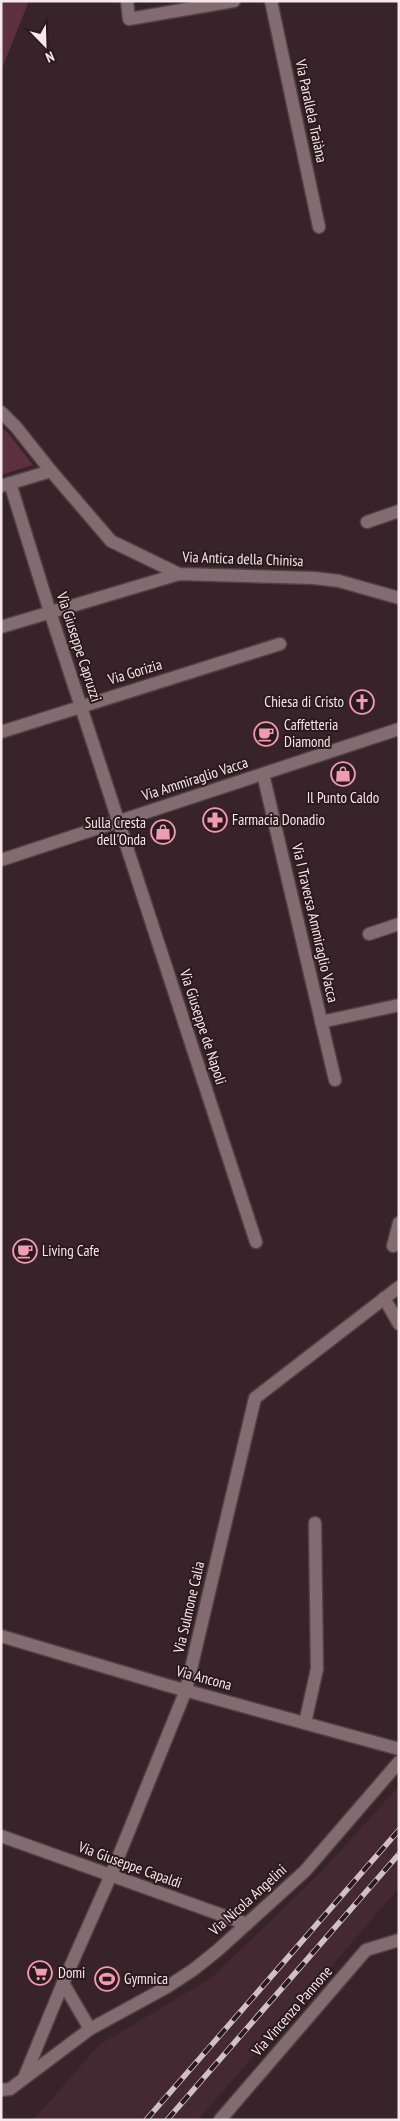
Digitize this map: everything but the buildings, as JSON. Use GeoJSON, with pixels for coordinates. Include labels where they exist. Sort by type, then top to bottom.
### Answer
{"type":"FeatureCollection","features":[{"type":"Feature","properties":{"kind":"street"},"geometry":{"type":"LineString","coordinates":[[127,1],[129,19],[234,1]]}},
{"type":"Feature","properties":{"kind":"street","name":"Via Parallela Traiàna"},"geometry":{"type":"LineString","coordinates":[[272,1],[319,227]]}},
{"type":"Feature","properties":{"kind":"street","name":"Via Antica della Chinisa"},"geometry":{"type":"LineString","coordinates":[[1,412],[16,426],[51,471],[111,541],[179,574],[314,578],[339,581],[399,598]]}},
{"type":"Feature","properties":{"kind":"street"},"geometry":{"type":"LineString","coordinates":[[6,484],[51,471]]}},
{"type":"Feature","properties":{"kind":"street","name":"Via Giuseppe Capruzzi"},"geometry":{"type":"LineString","coordinates":[[6,484],[120,821]]}},
{"type":"Feature","properties":{"kind":"street"},"geometry":{"type":"LineString","coordinates":[[367,522],[399,512]]}},
{"type":"Feature","properties":{"kind":"street"},"geometry":{"type":"LineString","coordinates":[[1,627],[179,574]]}},
{"type":"Feature","properties":{"kind":"street","name":"Via Gorizia"},"geometry":{"type":"LineString","coordinates":[[1,732],[280,644]]}},
{"type":"Feature","properties":{"kind":"street","name":"Via Ammiraglio Vacca"},"geometry":{"type":"LineString","coordinates":[[1,860],[399,729]]}},
{"type":"Feature","properties":{"kind":"street","name":"Via I Traversa Ammiraglio Vacca"},"geometry":{"type":"LineString","coordinates":[[263,774],[335,1080]]}},
{"type":"Feature","properties":{"kind":"street","name":"Via Giuseppe de Napoli"},"geometry":{"type":"LineString","coordinates":[[120,821],[256,1242]]}},
{"type":"Feature","properties":{"kind":"street"},"geometry":{"type":"LineString","coordinates":[[369,934],[399,924]]}},
{"type":"Feature","properties":{"kind":"street"},"geometry":{"type":"LineString","coordinates":[[321,1022],[399,1005]]}},
{"type":"Feature","properties":{"kind":"street"},"geometry":{"type":"LineString","coordinates":[[393,1246],[399,1223]]}},
{"type":"Feature","properties":{"kind":"street","name":"Via Sulmone Calia"},"geometry":{"type":"LineString","coordinates":[[23,2080],[63,1983],[111,1875],[186,1690],[255,1398],[399,1287]]}},
{"type":"Feature","properties":{"kind":"street"},"geometry":{"type":"LineString","coordinates":[[384,1298],[399,1324]]}},
{"type":"Feature","properties":{"kind":"street"},"geometry":{"type":"LineString","coordinates":[[305,1723],[317,1669],[315,1523]]}},
{"type":"Feature","properties":{"kind":"street","name":"Via Ancona"},"geometry":{"type":"LineString","coordinates":[[1,1636],[399,1749]]}},
{"type":"Feature","properties":{"kind":"street","name":"Via Nicola Angelini"},"geometry":{"type":"LineString","coordinates":[[1,2090],[10,2089],[90,2029],[167,1987],[193,1970],[305,1871],[399,1762]]}},
{"type":"Feature","properties":{"kind":"street","name":"Via Giuseppe Capaldi"},"geometry":{"type":"LineString","coordinates":[[1,1836],[246,1924]]}},
{"type":"Feature","properties":{"kind":"street","name":"Via Vincenzo Pannone"},"geometry":{"type":"LineString","coordinates":[[220,2120],[366,1950],[399,1940]]}},
{"type":"Feature","properties":{"kind":"street"},"geometry":{"type":"LineString","coordinates":[[63,1983],[90,2029]]}},
{"type":"Feature","properties":{"kind":"shaded area"},"geometry":{"type":"Polygon","coordinates":[[[1,1],[29,1],[1,71],[1,1]]]}},
{"type":"Feature","properties":{"kind":"shaded area"},"geometry":{"type":"Polygon","coordinates":[[[1,427],[9,434],[33,465],[1,475],[1,427]]]}},
{"type":"Feature","properties":{"kind":"shaded area"},"geometry":{"type":"Polygon","coordinates":[[[399,1786],[399,1888],[198,2120],[33,2120],[99,2045],[211,1978],[320,1873],[399,1786]]]}},
{"type":"Feature","properties":{"kind":"railway"},"geometry":{"type":"LineString","coordinates":[[146,2120],[399,1830]]}},
{"type":"Feature","properties":{"kind":"railway"},"geometry":{"type":"LineString","coordinates":[[167,2120],[399,1854]]}},
{"type":"Feature","properties":{"kind":"place","name":"Chiesa di Cristo"},"geometry":{"type":"Point","coordinates":[362,702]}},
{"type":"Feature","properties":{"kind":"place","name":"Caffetteria Diamond"},"geometry":{"type":"Point","coordinates":[266,734]}},
{"type":"Feature","properties":{"kind":"place","name":"Il Punto Caldo"},"geometry":{"type":"Point","coordinates":[343,774]}},
{"type":"Feature","properties":{"kind":"place","name":"Farmacia Donadio"},"geometry":{"type":"Point","coordinates":[215,820]}},
{"type":"Feature","properties":{"kind":"place","name":"Sulla Cresta dell'Onda"},"geometry":{"type":"Point","coordinates":[163,832]}},
{"type":"Feature","properties":{"kind":"place","name":"Living Cafe"},"geometry":{"type":"Point","coordinates":[25,1251]}},
{"type":"Feature","properties":{"kind":"place","name":"Domi"},"geometry":{"type":"Point","coordinates":[40,1973]}},
{"type":"Feature","properties":{"kind":"place","name":"Gymnica"},"geometry":{"type":"Point","coordinates":[107,1979]}}]}
